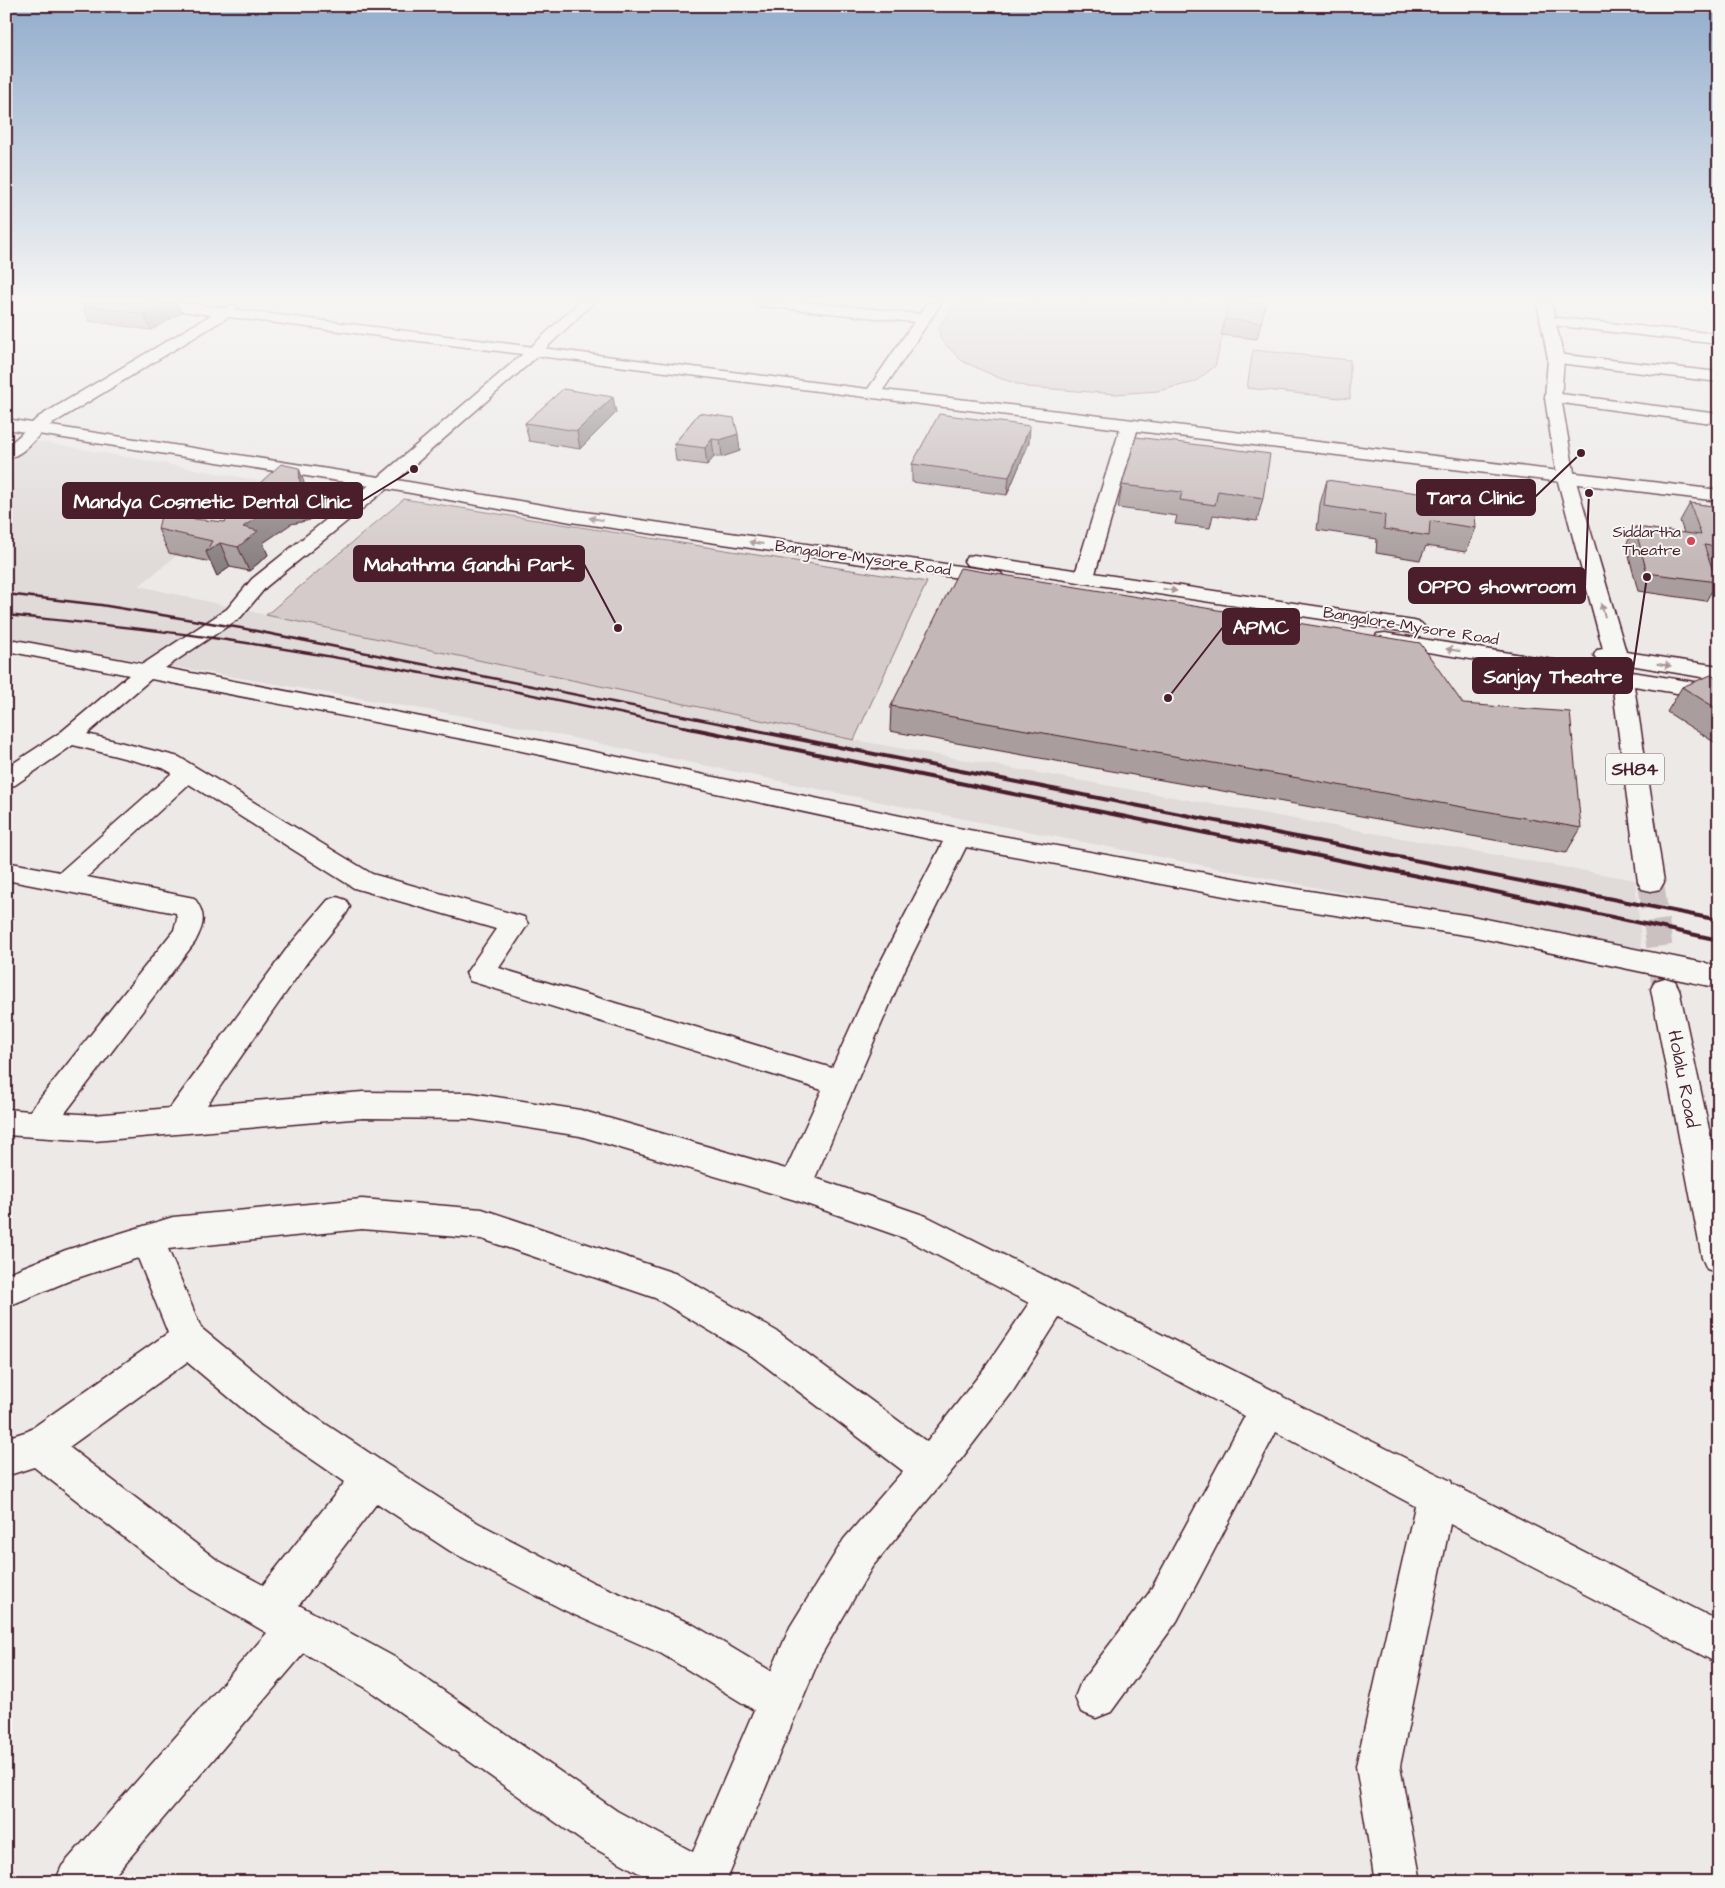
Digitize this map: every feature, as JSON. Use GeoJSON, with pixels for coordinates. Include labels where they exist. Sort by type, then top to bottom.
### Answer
{"type":"FeatureCollection","features":[{"type":"Feature","properties":{"kind":"street"},"geometry":{"type":"LineString","coordinates":[[6,454],[25,442],[41,424],[97,390]]}},
{"type":"Feature","properties":{"kind":"street"},"geometry":{"type":"LineString","coordinates":[[6,779],[69,737],[148,670],[234,613],[245,602],[259,582],[389,479],[490,390]]}},
{"type":"Feature","properties":{"kind":"street"},"geometry":{"type":"LineString","coordinates":[[842,390],[1719,496]]}},
{"type":"Feature","properties":{"kind":"street"},"geometry":{"type":"LineString","coordinates":[[872,394],[875,390]]}},
{"type":"Feature","properties":{"kind":"street"},"geometry":{"type":"LineString","coordinates":[[1553,390],[1552,398],[1566,478],[1619,667]]}},
{"type":"Feature","properties":{"kind":"street"},"geometry":{"type":"LineString","coordinates":[[1552,398],[1719,419]]}},
{"type":"Feature","properties":{"kind":"street","name":"Bangalore-Mysore Road"},"geometry":{"type":"LineString","coordinates":[[6,413],[41,424],[389,479],[1084,577],[1581,652],[1619,667],[1719,693]]}},
{"type":"Feature","properties":{"kind":"street","name":"Bangalore-Mysore Road"},"geometry":{"type":"LineString","coordinates":[[6,424],[41,424]]}},
{"type":"Feature","properties":{"kind":"street"},"geometry":{"type":"LineString","coordinates":[[1084,577],[1130,425]]}},
{"type":"Feature","properties":{"kind":"street","name":"Bangalore-Mysore Road"},"geometry":{"type":"LineString","coordinates":[[389,479],[571,516],[1619,667],[1719,673]]}},
{"type":"Feature","properties":{"kind":"street"},"geometry":{"type":"LineString","coordinates":[[15,646],[148,670],[494,738],[958,837],[1277,896],[1471,926],[1719,977]]}},
{"type":"Feature","properties":{"kind":"street","name":"SH84"},"geometry":{"type":"LineString","coordinates":[[1619,667],[1651,882]]}},
{"type":"Feature","properties":{"kind":"street"},"geometry":{"type":"LineString","coordinates":[[69,737],[172,762],[363,881],[514,924],[480,973],[841,1083]]}},
{"type":"Feature","properties":{"kind":"street"},"geometry":{"type":"LineString","coordinates":[[65,882],[188,772]]}},
{"type":"Feature","properties":{"kind":"street"},"geometry":{"type":"LineString","coordinates":[[795,1186],[892,967],[958,837]]}},
{"type":"Feature","properties":{"kind":"street"},"geometry":{"type":"LineString","coordinates":[[6,871],[185,905],[191,913],[191,922],[185,935],[22,1123]]}},
{"type":"Feature","properties":{"kind":"street"},"geometry":{"type":"LineString","coordinates":[[179,1120],[298,954],[337,907]]}},
{"type":"Feature","properties":{"kind":"street","name":"Holalu Road"},"geometry":{"type":"LineString","coordinates":[[1665,989],[1719,1258]]}},
{"type":"Feature","properties":{"kind":"street"},"geometry":{"type":"LineString","coordinates":[[22,1123],[94,1128],[363,1106],[471,1106],[580,1123],[795,1186],[914,1227],[1269,1408],[1719,1643]]}},
{"type":"Feature","properties":{"kind":"street"},"geometry":{"type":"LineString","coordinates":[[6,1290],[66,1266],[173,1232],[362,1214],[482,1224],[666,1285],[765,1344],[930,1468]]}},
{"type":"Feature","properties":{"kind":"street"},"geometry":{"type":"LineString","coordinates":[[148,1240],[188,1340],[275,1412],[372,1478],[464,1537],[580,1597],[677,1639],[780,1701]]}},
{"type":"Feature","properties":{"kind":"street"},"geometry":{"type":"LineString","coordinates":[[188,1340],[22,1452],[203,1574],[381,1673],[601,1827],[702,1882],[805,1642],[858,1553],[930,1468],[1000,1378],[1053,1297]]}},
{"type":"Feature","properties":{"kind":"street"},"geometry":{"type":"LineString","coordinates":[[1096,1696],[1163,1607],[1269,1408]]}},
{"type":"Feature","properties":{"kind":"street"},"geometry":{"type":"LineString","coordinates":[[78,1882],[284,1619],[372,1478]]}},
{"type":"Feature","properties":{"kind":"street"},"geometry":{"type":"LineString","coordinates":[[1398,1882],[1378,1766],[1436,1495]]}},
{"type":"Feature","properties":{"kind":"shaded area"},"geometry":{"type":"Polygon","coordinates":[[[1066,390],[1162,390],[1115,394],[1066,390]]]}},
{"type":"Feature","properties":{"kind":"shaded area"},"geometry":{"type":"Polygon","coordinates":[[[1267,390],[1350,390],[1350,399],[1267,390]]]}},
{"type":"Feature","properties":{"kind":"shaded area"},"geometry":{"type":"Polygon","coordinates":[[[15,437],[267,482],[139,586],[266,615],[854,740],[1635,880],[1642,951],[939,814],[482,719],[6,638],[6,443],[15,437]]]}},
{"type":"Feature","properties":{"kind":"shaded area"},"geometry":{"type":"Polygon","coordinates":[[[404,499],[927,582],[854,740],[266,615],[404,499]]]}},
{"type":"Feature","properties":{"kind":"building"},"geometry":{"type":"Polygon","coordinates":[[[562,390],[613,397],[577,431],[525,423],[562,390]]]}},
{"type":"Feature","properties":{"kind":"building"},"geometry":{"type":"Polygon","coordinates":[[[699,413],[734,418],[738,434],[720,440],[712,439],[705,448],[674,444],[699,413]]]}},
{"type":"Feature","properties":{"kind":"building"},"geometry":{"type":"Polygon","coordinates":[[[939,414],[1030,426],[1009,477],[912,464],[939,414]]]}},
{"type":"Feature","properties":{"kind":"building"},"geometry":{"type":"Polygon","coordinates":[[[1136,437],[1270,454],[1263,498],[1218,491],[1215,505],[1180,500],[1182,492],[1122,485],[1136,437]]]}},
{"type":"Feature","properties":{"kind":"building"},"geometry":{"type":"Polygon","coordinates":[[[281,464],[299,468],[301,496],[282,501],[243,527],[258,531],[238,547],[220,543],[206,552],[212,541],[158,529],[161,516],[225,522],[240,501],[281,464]]]}},
{"type":"Feature","properties":{"kind":"building"},"geometry":{"type":"Polygon","coordinates":[[[1327,480],[1474,501],[1476,528],[1430,521],[1429,536],[1384,529],[1385,515],[1324,506],[1327,480]]]}},
{"type":"Feature","properties":{"kind":"building"},"geometry":{"type":"Polygon","coordinates":[[[1690,503],[1719,507],[1719,547],[1704,545],[1717,582],[1647,573],[1635,527],[1701,535],[1690,503]]]}},
{"type":"Feature","properties":{"kind":"building"},"geometry":{"type":"Polygon","coordinates":[[[960,568],[1420,643],[1463,704],[1570,712],[1581,828],[891,706],[960,568]]]}},
{"type":"Feature","properties":{"kind":"building"},"geometry":{"type":"Polygon","coordinates":[[[1711,675],[1719,680],[1719,710],[1682,687],[1711,675]]]}},
{"type":"Feature","properties":{"kind":"tunnel"},"geometry":{"type":"LineString","coordinates":[[1651,882],[1665,989]]}},
{"type":"Feature","properties":{"kind":"railway"},"geometry":{"type":"LineString","coordinates":[[6,594],[101,605],[241,628],[743,728]]}},
{"type":"Feature","properties":{"kind":"railway"},"geometry":{"type":"LineString","coordinates":[[6,615],[161,631],[273,647],[452,679],[690,728]]}},
{"type":"Feature","properties":{"kind":"railway"},"geometry":{"type":"LineString","coordinates":[[684,727],[1496,892],[1719,940]]}},
{"type":"Feature","properties":{"kind":"railway"},"geometry":{"type":"LineString","coordinates":[[737,727],[1719,920]]}},
{"type":"Feature","properties":{"kind":"place","name":"Tara Clinic"},"geometry":{"type":"Point","coordinates":[1581,453]}},
{"type":"Feature","properties":{"kind":"place","name":"Mandya Cosmetic Dental Clinic"},"geometry":{"type":"Point","coordinates":[414,469]}},
{"type":"Feature","properties":{"kind":"place","name":"OPPO showroom"},"geometry":{"type":"Point","coordinates":[1589,493]}},
{"type":"Feature","properties":{"kind":"place","name":"Siddartha Theatre"},"geometry":{"type":"Point","coordinates":[1691,541]}},
{"type":"Feature","properties":{"kind":"place","name":"Sanjay Theatre"},"geometry":{"type":"Point","coordinates":[1647,577]}},
{"type":"Feature","properties":{"kind":"place","name":"Mahathma Gandhi Park"},"geometry":{"type":"Point","coordinates":[618,628]}},
{"type":"Feature","properties":{"kind":"place","name":"APMC"},"geometry":{"type":"Point","coordinates":[1168,698]}}]}
